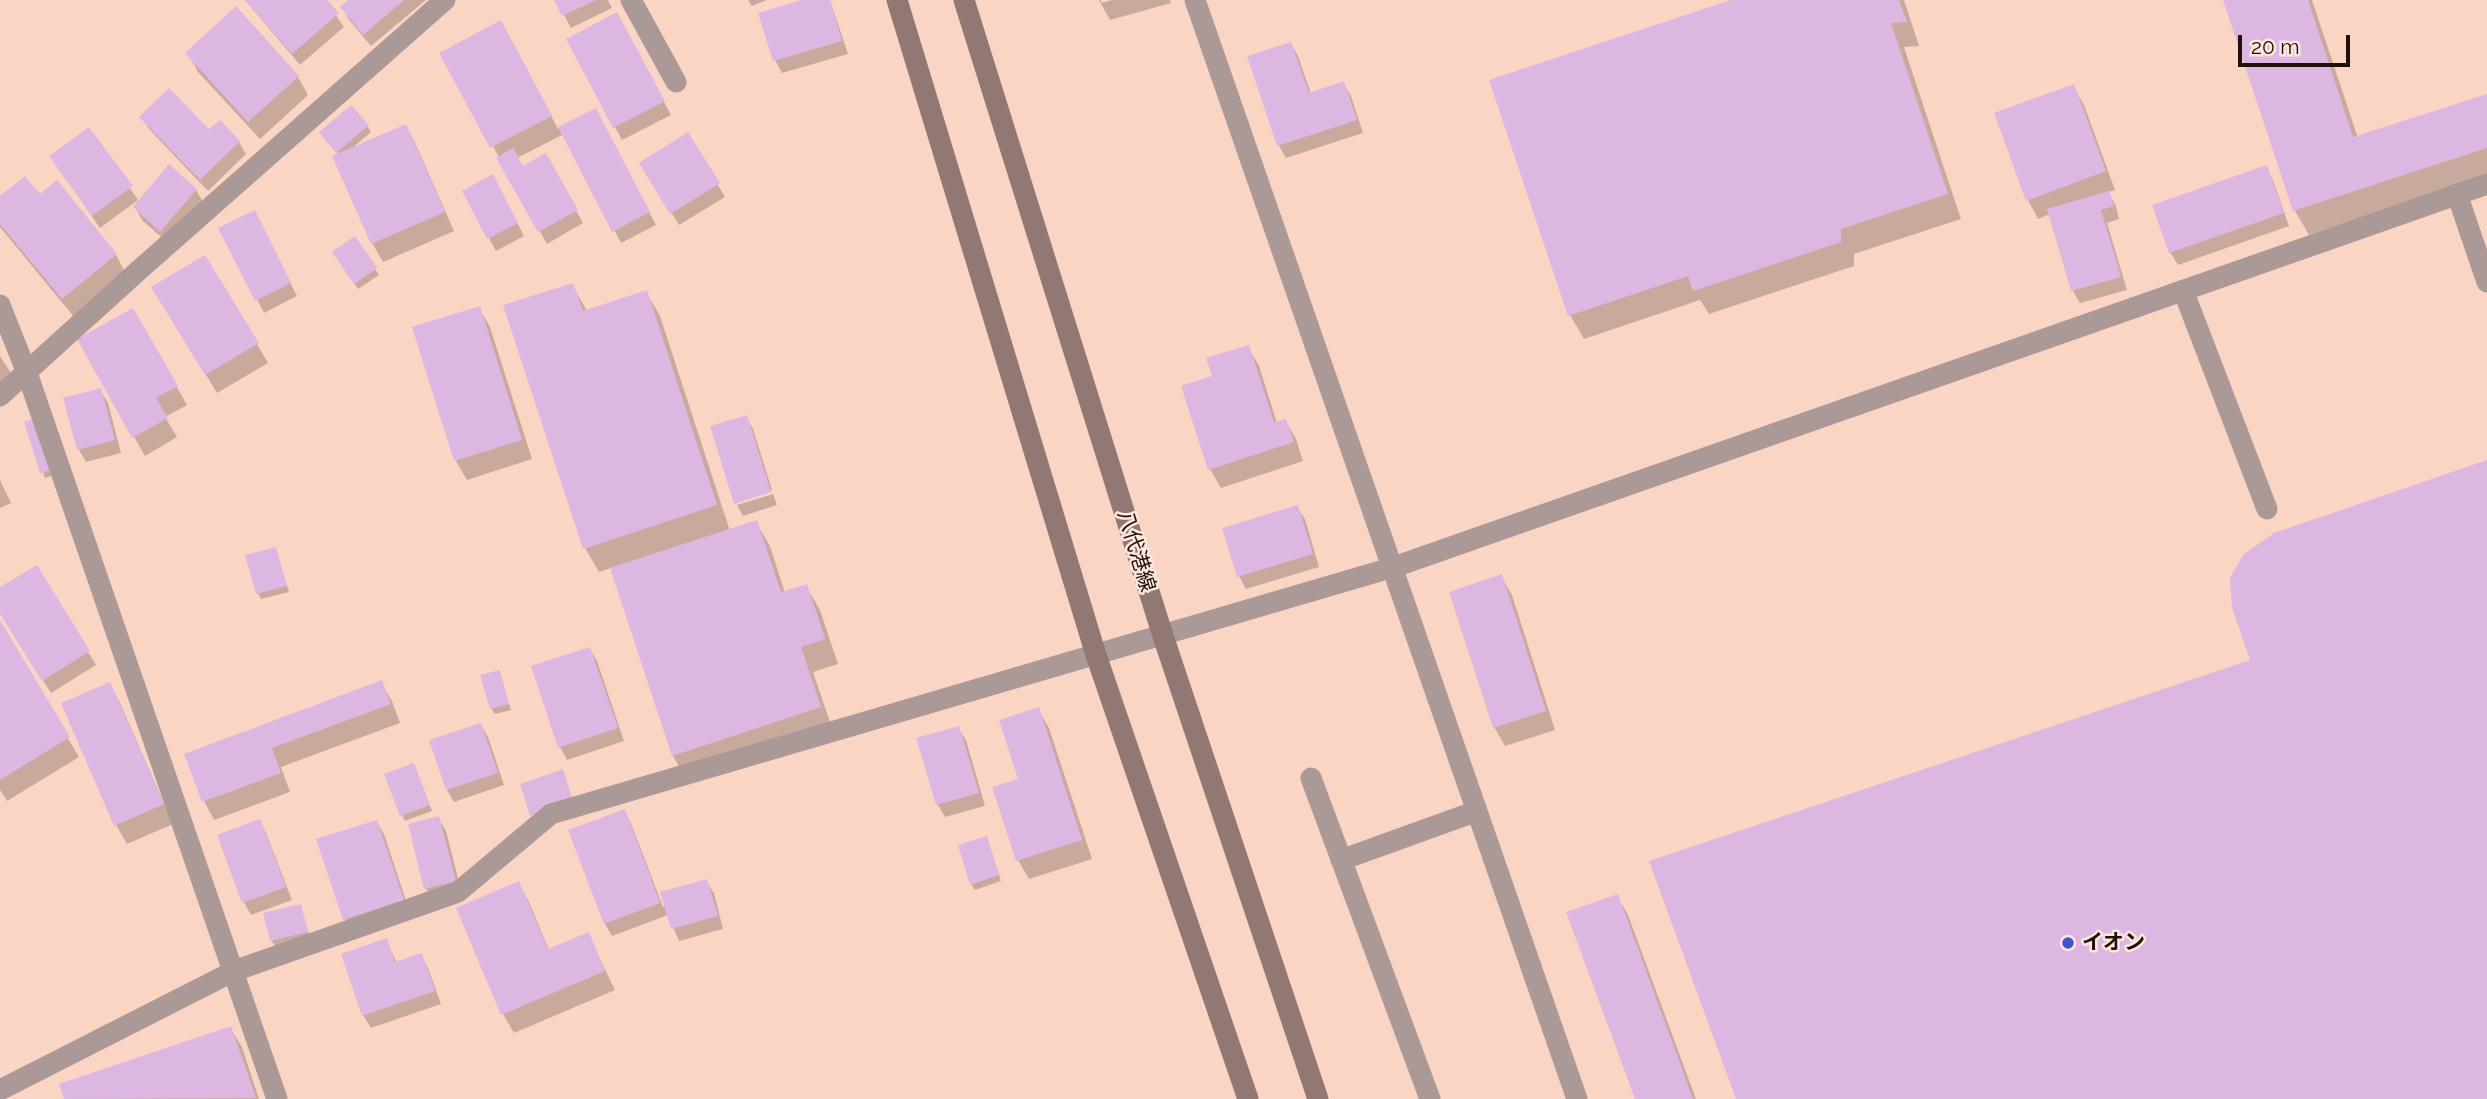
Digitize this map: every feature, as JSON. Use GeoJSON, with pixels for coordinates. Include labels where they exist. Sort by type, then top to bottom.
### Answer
{"type":"FeatureCollection","features":[{"type":"Feature","properties":{"kind":"main road"},"geometry":{"type":"LineString","coordinates":[[897,0],[1096,655],[1248,1099]]}},
{"type":"Feature","properties":{"kind":"main road","name":"八代港線"},"geometry":{"type":"LineString","coordinates":[[964,0],[1163,636],[1318,1099]]}},
{"type":"Feature","properties":{"kind":"street"},"geometry":{"type":"LineString","coordinates":[[0,396],[445,0]]}},
{"type":"Feature","properties":{"kind":"street"},"geometry":{"type":"LineString","coordinates":[[631,0],[676,82]]}},
{"type":"Feature","properties":{"kind":"street"},"geometry":{"type":"LineString","coordinates":[[1195,0],[1577,1099]]}},
{"type":"Feature","properties":{"kind":"street"},"geometry":{"type":"LineString","coordinates":[[0,1090],[234,971],[458,892],[551,814],[1394,567],[2487,184]]}},
{"type":"Feature","properties":{"kind":"street"},"geometry":{"type":"LineString","coordinates":[[2457,194],[2487,282]]}},
{"type":"Feature","properties":{"kind":"street"},"geometry":{"type":"LineString","coordinates":[[2183,290],[2267,509]]}},
{"type":"Feature","properties":{"kind":"street"},"geometry":{"type":"LineString","coordinates":[[0,305],[27,373],[276,1099]]}},
{"type":"Feature","properties":{"kind":"street"},"geometry":{"type":"LineString","coordinates":[[1311,778],[1430,1099]]}},
{"type":"Feature","properties":{"kind":"street"},"geometry":{"type":"LineString","coordinates":[[1341,860],[1477,811]]}},
{"type":"Feature","properties":{"kind":"building"},"geometry":{"type":"Polygon","coordinates":[[[245,0],[327,0],[339,13],[292,54],[245,0]]]}},
{"type":"Feature","properties":{"kind":"building"},"geometry":{"type":"Polygon","coordinates":[[[348,0],[404,0],[363,35],[340,7],[348,0]]]}},
{"type":"Feature","properties":{"kind":"building"},"geometry":{"type":"Polygon","coordinates":[[[554,0],[596,0],[562,16],[554,0]]]}},
{"type":"Feature","properties":{"kind":"building"},"geometry":{"type":"Polygon","coordinates":[[[802,0],[830,0],[842,41],[773,61],[758,13],[802,0]]]}},
{"type":"Feature","properties":{"kind":"building"},"geometry":{"type":"Polygon","coordinates":[[[1731,0],[1899,0],[1907,22],[1891,23],[1948,194],[1841,229],[1841,242],[1693,291],[1688,276],[1568,316],[1489,80],[1731,0]]]}},
{"type":"Feature","properties":{"kind":"building"},"geometry":{"type":"Polygon","coordinates":[[[2223,0],[2308,0],[2353,137],[2487,94],[2487,148],[2293,211],[2223,0]]]}},
{"type":"Feature","properties":{"kind":"building"},"geometry":{"type":"Polygon","coordinates":[[[236,6],[299,76],[248,122],[185,53],[236,6]]]}},
{"type":"Feature","properties":{"kind":"building"},"geometry":{"type":"Polygon","coordinates":[[[617,12],[665,101],[613,128],[566,39],[617,12]]]}},
{"type":"Feature","properties":{"kind":"building"},"geometry":{"type":"Polygon","coordinates":[[[501,20],[552,116],[490,148],[439,53],[501,20]]]}},
{"type":"Feature","properties":{"kind":"building"},"geometry":{"type":"Polygon","coordinates":[[[1291,42],[1309,93],[1344,81],[1357,120],[1277,146],[1247,56],[1291,42]]]}},
{"type":"Feature","properties":{"kind":"building"},"geometry":{"type":"Polygon","coordinates":[[[2074,84],[2106,171],[2026,201],[1994,113],[2074,84]]]}},
{"type":"Feature","properties":{"kind":"building"},"geometry":{"type":"Polygon","coordinates":[[[169,88],[209,129],[220,120],[240,141],[200,180],[139,117],[169,88]]]}},
{"type":"Feature","properties":{"kind":"building"},"geometry":{"type":"Polygon","coordinates":[[[351,105],[369,125],[336,153],[319,132],[351,105]]]}},
{"type":"Feature","properties":{"kind":"building"},"geometry":{"type":"Polygon","coordinates":[[[596,108],[650,212],[612,232],[558,127],[596,108]]]}},
{"type":"Feature","properties":{"kind":"building"},"geometry":{"type":"Polygon","coordinates":[[[406,124],[445,212],[371,244],[332,156],[406,124]]]}},
{"type":"Feature","properties":{"kind":"building"},"geometry":{"type":"Polygon","coordinates":[[[89,127],[133,186],[92,216],[49,156],[89,127]]]}},
{"type":"Feature","properties":{"kind":"building"},"geometry":{"type":"Polygon","coordinates":[[[688,132],[720,183],[670,214],[639,163],[688,132]]]}},
{"type":"Feature","properties":{"kind":"building"},"geometry":{"type":"Polygon","coordinates":[[[513,148],[523,166],[546,153],[578,210],[538,232],[496,158],[513,148]]]}},
{"type":"Feature","properties":{"kind":"building"},"geometry":{"type":"Polygon","coordinates":[[[169,164],[197,189],[160,232],[133,207],[169,164]]]}},
{"type":"Feature","properties":{"kind":"building"},"geometry":{"type":"Polygon","coordinates":[[[2267,165],[2284,213],[2169,253],[2152,205],[2267,165]]]}},
{"type":"Feature","properties":{"kind":"building"},"geometry":{"type":"Polygon","coordinates":[[[493,174],[518,223],[487,239],[462,191],[493,174]]]}},
{"type":"Feature","properties":{"kind":"building"},"geometry":{"type":"Polygon","coordinates":[[[25,176],[40,194],[57,180],[117,254],[62,299],[0,224],[0,196],[25,176]]]}},
{"type":"Feature","properties":{"kind":"building"},"geometry":{"type":"Polygon","coordinates":[[[2109,191],[2114,206],[2101,210],[2121,277],[2071,291],[2047,209],[2109,191]]]}},
{"type":"Feature","properties":{"kind":"building"},"geometry":{"type":"Polygon","coordinates":[[[255,210],[291,283],[255,301],[218,228],[255,210]]]}},
{"type":"Feature","properties":{"kind":"building"},"geometry":{"type":"Polygon","coordinates":[[[355,236],[377,268],[354,284],[332,252],[355,236]]]}},
{"type":"Feature","properties":{"kind":"building"},"geometry":{"type":"Polygon","coordinates":[[[205,255],[259,343],[205,375],[151,287],[205,255]]]}},
{"type":"Feature","properties":{"kind":"building"},"geometry":{"type":"Polygon","coordinates":[[[573,283],[583,311],[647,290],[717,505],[583,549],[503,305],[573,283]]]}},
{"type":"Feature","properties":{"kind":"building"},"geometry":{"type":"Polygon","coordinates":[[[480,306],[522,440],[454,461],[412,327],[480,306]]]}},
{"type":"Feature","properties":{"kind":"building"},"geometry":{"type":"Polygon","coordinates":[[[133,308],[178,386],[156,398],[168,418],[132,438],[77,339],[133,308]]]}},
{"type":"Feature","properties":{"kind":"building"},"geometry":{"type":"Polygon","coordinates":[[[1249,345],[1274,422],[1286,419],[1294,442],[1208,470],[1181,386],[1212,376],[1206,358],[1249,345]]]}},
{"type":"Feature","properties":{"kind":"building"},"geometry":{"type":"Polygon","coordinates":[[[101,388],[115,440],[77,450],[63,398],[101,388]]]}},
{"type":"Feature","properties":{"kind":"building"},"geometry":{"type":"Polygon","coordinates":[[[747,415],[771,492],[734,504],[710,426],[747,415]]]}},
{"type":"Feature","properties":{"kind":"building"},"geometry":{"type":"Polygon","coordinates":[[[40,416],[56,468],[40,473],[24,422],[40,416]]]}},
{"type":"Feature","properties":{"kind":"building"},"geometry":{"type":"Polygon","coordinates":[[[2487,460],[2487,1099],[1736,1099],[1649,861],[2250,660],[2232,608],[2230,578],[2243,555],[2274,533],[2487,460]]]}},
{"type":"Feature","properties":{"kind":"building"},"geometry":{"type":"Polygon","coordinates":[[[1298,505],[1313,554],[1237,577],[1222,528],[1298,505]]]}},
{"type":"Feature","properties":{"kind":"building"},"geometry":{"type":"Polygon","coordinates":[[[757,520],[781,592],[807,584],[825,639],[801,647],[821,707],[672,756],[610,568],[757,520]]]}},
{"type":"Feature","properties":{"kind":"building"},"geometry":{"type":"Polygon","coordinates":[[[276,547],[287,586],[256,594],[245,555],[276,547]]]}},
{"type":"Feature","properties":{"kind":"building"},"geometry":{"type":"Polygon","coordinates":[[[37,565],[90,651],[42,681],[0,614],[0,587],[37,565]]]}},
{"type":"Feature","properties":{"kind":"building"},"geometry":{"type":"Polygon","coordinates":[[[1502,574],[1546,711],[1493,728],[1449,592],[1502,574]]]}},
{"type":"Feature","properties":{"kind":"building"},"geometry":{"type":"Polygon","coordinates":[[[0,620],[70,737],[0,780],[0,620]]]}},
{"type":"Feature","properties":{"kind":"building"},"geometry":{"type":"Polygon","coordinates":[[[590,647],[618,728],[558,748],[531,666],[590,647]]]}},
{"type":"Feature","properties":{"kind":"building"},"geometry":{"type":"Polygon","coordinates":[[[500,670],[509,704],[490,709],[480,675],[500,670]]]}},
{"type":"Feature","properties":{"kind":"building"},"geometry":{"type":"Polygon","coordinates":[[[382,680],[391,704],[272,748],[281,773],[202,802],[184,754],[382,680]]]}},
{"type":"Feature","properties":{"kind":"building"},"geometry":{"type":"Polygon","coordinates":[[[110,682],[164,804],[114,826],[61,703],[110,682]]]}},
{"type":"Feature","properties":{"kind":"building"},"geometry":{"type":"Polygon","coordinates":[[[1039,707],[1082,840],[1016,861],[992,787],[1018,779],[999,720],[1039,707]]]}},
{"type":"Feature","properties":{"kind":"building"},"geometry":{"type":"Polygon","coordinates":[[[481,723],[498,773],[446,790],[429,740],[481,723]]]}},
{"type":"Feature","properties":{"kind":"building"},"geometry":{"type":"Polygon","coordinates":[[[959,726],[979,793],[936,805],[916,738],[959,726]]]}},
{"type":"Feature","properties":{"kind":"building"},"geometry":{"type":"Polygon","coordinates":[[[414,763],[430,805],[400,816],[384,774],[414,763]]]}},
{"type":"Feature","properties":{"kind":"building"},"geometry":{"type":"Polygon","coordinates":[[[563,769],[573,801],[530,816],[520,784],[563,769]]]}},
{"type":"Feature","properties":{"kind":"building"},"geometry":{"type":"Polygon","coordinates":[[[625,809],[660,903],[604,924],[568,830],[625,809]]]}},
{"type":"Feature","properties":{"kind":"building"},"geometry":{"type":"Polygon","coordinates":[[[439,816],[456,881],[424,889],[408,824],[439,816]]]}},
{"type":"Feature","properties":{"kind":"building"},"geometry":{"type":"Polygon","coordinates":[[[260,819],[286,887],[242,903],[217,835],[260,819]]]}},
{"type":"Feature","properties":{"kind":"building"},"geometry":{"type":"Polygon","coordinates":[[[377,820],[404,900],[343,920],[316,839],[377,820]]]}},
{"type":"Feature","properties":{"kind":"building"},"geometry":{"type":"Polygon","coordinates":[[[987,836],[999,875],[970,885],[958,845],[987,836]]]}},
{"type":"Feature","properties":{"kind":"building"},"geometry":{"type":"Polygon","coordinates":[[[707,879],[718,916],[671,929],[660,892],[707,879]]]}},
{"type":"Feature","properties":{"kind":"building"},"geometry":{"type":"Polygon","coordinates":[[[519,881],[548,949],[589,932],[605,971],[501,1015],[456,908],[519,881]]]}},
{"type":"Feature","properties":{"kind":"building"},"geometry":{"type":"Polygon","coordinates":[[[1618,894],[1693,1099],[1635,1099],[1566,912],[1618,894]]]}},
{"type":"Feature","properties":{"kind":"building"},"geometry":{"type":"Polygon","coordinates":[[[301,904],[308,932],[270,941],[263,913],[301,904]]]}},
{"type":"Feature","properties":{"kind":"building"},"geometry":{"type":"Polygon","coordinates":[[[387,938],[395,962],[422,953],[435,991],[362,1016],[341,954],[387,938]]]}},
{"type":"Feature","properties":{"kind":"building"},"geometry":{"type":"Polygon","coordinates":[[[231,1026],[256,1098],[64,1099],[59,1084],[231,1026]]]}},
{"type":"Feature","properties":{"kind":"place","name":"イオン"},"geometry":{"type":"Point","coordinates":[2068,943]}}]}
